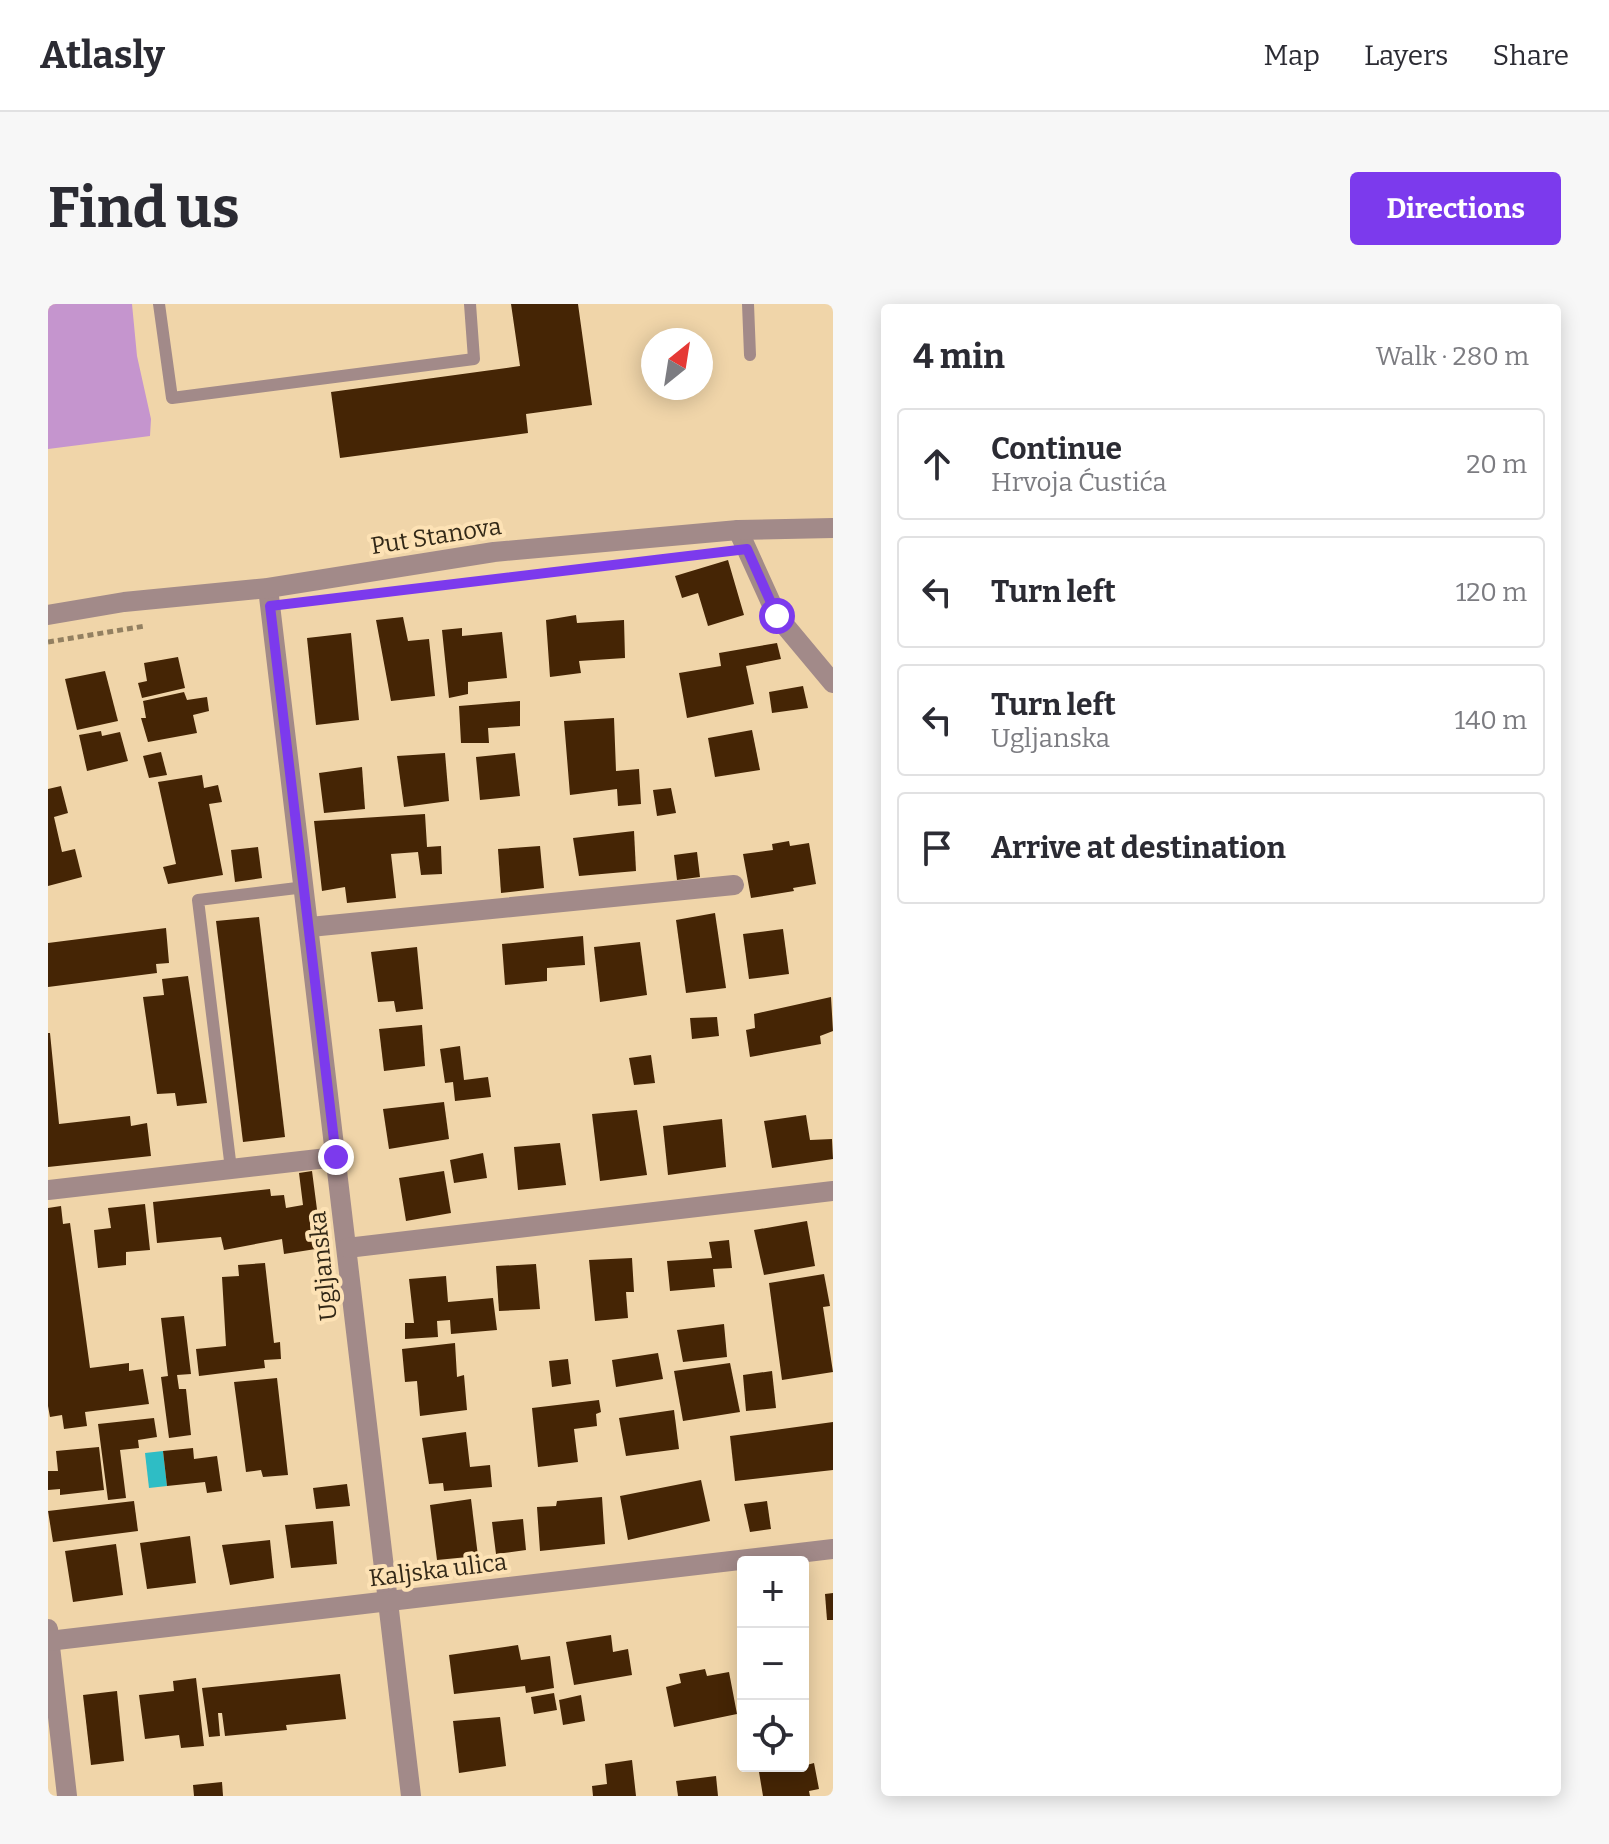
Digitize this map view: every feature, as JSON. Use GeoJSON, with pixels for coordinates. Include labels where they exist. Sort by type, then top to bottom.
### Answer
{"type":"FeatureCollection","features":[{"type":"Feature","properties":{"kind":"street","name":"Put Stanova"},"geometry":{"type":"LineString","coordinates":[[48,615],[124,602],[268,588],[494,552],[738,530],[833,528]]}},
{"type":"Feature","properties":{"kind":"street"},"geometry":{"type":"LineString","coordinates":[[738,530],[777,616],[833,683]]}},
{"type":"Feature","properties":{"kind":"street","name":"Ugljanska"},"geometry":{"type":"LineString","coordinates":[[268,588],[411,1796]]}},
{"type":"Feature","properties":{"kind":"street"},"geometry":{"type":"LineString","coordinates":[[310,927],[734,885]]}},
{"type":"Feature","properties":{"kind":"street"},"geometry":{"type":"LineString","coordinates":[[48,1190],[336,1157]]}},
{"type":"Feature","properties":{"kind":"street"},"geometry":{"type":"LineString","coordinates":[[347,1248],[833,1191]]}},
{"type":"Feature","properties":{"kind":"street","name":"Kaljska ulica"},"geometry":{"type":"LineString","coordinates":[[48,1636],[387,1602],[833,1549]]}},
{"type":"Feature","properties":{"kind":"street"},"geometry":{"type":"LineString","coordinates":[[48,1636],[67,1796]]}},
{"type":"Feature","properties":{"kind":"lane"},"geometry":{"type":"LineString","coordinates":[[159,304],[172,398],[474,359],[470,304]]}},
{"type":"Feature","properties":{"kind":"lane"},"geometry":{"type":"LineString","coordinates":[[748,304],[750,355]]}},
{"type":"Feature","properties":{"kind":"lane"},"geometry":{"type":"LineString","coordinates":[[231,1169],[198,900],[305,887]]}},
{"type":"Feature","properties":{"kind":"path"},"geometry":{"type":"LineString","coordinates":[[470,582],[532,575]]}},
{"type":"Feature","properties":{"kind":"path"},"geometry":{"type":"LineString","coordinates":[[48,642],[152,625]]}},
{"type":"Feature","properties":{"kind":"shaded area"},"geometry":{"type":"Polygon","coordinates":[[[48,304],[132,304],[137,356],[151,419],[150,436],[48,449],[48,304]]]}},
{"type":"Feature","properties":{"kind":"water"},"geometry":{"type":"Polygon","coordinates":[[[163,1451],[167,1486],[149,1488],[145,1453],[163,1451]]]}},
{"type":"Feature","properties":{"kind":"building"},"geometry":{"type":"Polygon","coordinates":[[[511,304],[578,304],[592,405],[526,414],[528,433],[340,458],[331,392],[520,366],[511,304]]]}},
{"type":"Feature","properties":{"kind":"building"},"geometry":{"type":"Polygon","coordinates":[[[728,560],[744,615],[708,626],[698,593],[682,598],[675,576],[728,560]]]}},
{"type":"Feature","properties":{"kind":"building"},"geometry":{"type":"Polygon","coordinates":[[[576,615],[577,623],[624,620],[625,658],[579,661],[581,673],[550,677],[546,620],[576,615]]]}},
{"type":"Feature","properties":{"kind":"building"},"geometry":{"type":"Polygon","coordinates":[[[403,617],[408,641],[429,639],[435,696],[391,701],[376,620],[403,617]]]}},
{"type":"Feature","properties":{"kind":"building"},"geometry":{"type":"Polygon","coordinates":[[[462,628],[462,636],[502,632],[507,678],[468,682],[468,694],[449,698],[442,630],[462,628]]]}},
{"type":"Feature","properties":{"kind":"building"},"geometry":{"type":"Polygon","coordinates":[[[351,633],[359,720],[316,725],[307,638],[351,633]]]}},
{"type":"Feature","properties":{"kind":"building"},"geometry":{"type":"Polygon","coordinates":[[[777,643],[781,659],[746,666],[754,704],[687,718],[679,673],[721,666],[719,653],[777,643]]]}},
{"type":"Feature","properties":{"kind":"building"},"geometry":{"type":"Polygon","coordinates":[[[178,657],[185,688],[142,698],[138,683],[147,681],[144,663],[178,657]]]}},
{"type":"Feature","properties":{"kind":"building"},"geometry":{"type":"Polygon","coordinates":[[[105,671],[118,721],[77,730],[65,679],[105,671]]]}},
{"type":"Feature","properties":{"kind":"building"},"geometry":{"type":"Polygon","coordinates":[[[803,686],[808,708],[772,713],[769,692],[803,686]]]}},
{"type":"Feature","properties":{"kind":"building"},"geometry":{"type":"Polygon","coordinates":[[[184,692],[187,700],[207,697],[209,711],[193,715],[197,733],[148,742],[141,718],[146,718],[143,701],[184,692]]]}},
{"type":"Feature","properties":{"kind":"building"},"geometry":{"type":"Polygon","coordinates":[[[520,701],[520,726],[488,728],[489,743],[461,743],[459,706],[520,701]]]}},
{"type":"Feature","properties":{"kind":"building"},"geometry":{"type":"Polygon","coordinates":[[[614,718],[616,771],[639,769],[641,804],[618,806],[617,789],[570,795],[564,721],[614,718]]]}},
{"type":"Feature","properties":{"kind":"building"},"geometry":{"type":"Polygon","coordinates":[[[752,730],[760,770],[715,777],[708,738],[752,730]]]}},
{"type":"Feature","properties":{"kind":"building"},"geometry":{"type":"Polygon","coordinates":[[[101,731],[102,736],[120,732],[128,761],[87,771],[79,735],[101,731]]]}},
{"type":"Feature","properties":{"kind":"building"},"geometry":{"type":"Polygon","coordinates":[[[161,752],[167,775],[149,778],[143,756],[161,752]]]}},
{"type":"Feature","properties":{"kind":"building"},"geometry":{"type":"Polygon","coordinates":[[[445,753],[449,801],[404,807],[397,756],[445,753]]]}},
{"type":"Feature","properties":{"kind":"building"},"geometry":{"type":"Polygon","coordinates":[[[515,753],[520,796],[480,800],[476,757],[515,753]]]}},
{"type":"Feature","properties":{"kind":"building"},"geometry":{"type":"Polygon","coordinates":[[[362,767],[365,809],[324,813],[319,773],[362,767]]]}},
{"type":"Feature","properties":{"kind":"building"},"geometry":{"type":"Polygon","coordinates":[[[202,775],[204,788],[218,785],[222,802],[209,804],[223,875],[168,884],[163,867],[176,864],[158,782],[202,775]]]}},
{"type":"Feature","properties":{"kind":"building"},"geometry":{"type":"Polygon","coordinates":[[[61,786],[68,813],[54,817],[62,852],[75,849],[82,877],[48,886],[48,789],[61,786]]]}},
{"type":"Feature","properties":{"kind":"building"},"geometry":{"type":"Polygon","coordinates":[[[671,788],[676,813],[657,816],[653,790],[671,788]]]}},
{"type":"Feature","properties":{"kind":"building"},"geometry":{"type":"Polygon","coordinates":[[[425,814],[427,847],[441,846],[442,874],[421,875],[418,852],[391,854],[396,898],[347,903],[345,887],[322,891],[314,821],[425,814]]]}},
{"type":"Feature","properties":{"kind":"building"},"geometry":{"type":"Polygon","coordinates":[[[634,831],[636,871],[579,876],[573,838],[634,831]]]}},
{"type":"Feature","properties":{"kind":"building"},"geometry":{"type":"Polygon","coordinates":[[[789,841],[790,846],[809,843],[816,884],[751,898],[743,854],[773,850],[772,844],[789,841]]]}},
{"type":"Feature","properties":{"kind":"building"},"geometry":{"type":"Polygon","coordinates":[[[540,846],[544,888],[501,893],[498,849],[540,846]]]}},
{"type":"Feature","properties":{"kind":"building"},"geometry":{"type":"Polygon","coordinates":[[[258,847],[262,878],[235,882],[231,850],[258,847]]]}},
{"type":"Feature","properties":{"kind":"building"},"geometry":{"type":"Polygon","coordinates":[[[697,852],[700,877],[677,880],[674,855],[697,852]]]}},
{"type":"Feature","properties":{"kind":"building"},"geometry":{"type":"Polygon","coordinates":[[[715,913],[726,988],[686,993],[676,920],[715,913]]]}},
{"type":"Feature","properties":{"kind":"building"},"geometry":{"type":"Polygon","coordinates":[[[259,917],[285,1137],[243,1142],[216,921],[259,917]]]}},
{"type":"Feature","properties":{"kind":"building"},"geometry":{"type":"Polygon","coordinates":[[[166,928],[169,963],[156,964],[157,973],[48,987],[48,943],[166,928]]]}},
{"type":"Feature","properties":{"kind":"building"},"geometry":{"type":"Polygon","coordinates":[[[783,929],[789,974],[749,979],[743,934],[783,929]]]}},
{"type":"Feature","properties":{"kind":"building"},"geometry":{"type":"Polygon","coordinates":[[[583,936],[585,965],[547,968],[547,981],[505,985],[502,944],[583,936]]]}},
{"type":"Feature","properties":{"kind":"building"},"geometry":{"type":"Polygon","coordinates":[[[640,942],[647,995],[600,1002],[594,947],[640,942]]]}},
{"type":"Feature","properties":{"kind":"building"},"geometry":{"type":"Polygon","coordinates":[[[417,947],[423,1009],[396,1012],[394,1001],[378,1002],[371,952],[417,947]]]}},
{"type":"Feature","properties":{"kind":"building"},"geometry":{"type":"Polygon","coordinates":[[[188,976],[207,1103],[177,1106],[175,1093],[157,1094],[143,997],[164,995],[162,979],[188,976]]]}},
{"type":"Feature","properties":{"kind":"building"},"geometry":{"type":"Polygon","coordinates":[[[831,997],[833,1031],[820,1036],[821,1044],[750,1057],[746,1030],[755,1028],[754,1014],[831,997]]]}},
{"type":"Feature","properties":{"kind":"building"},"geometry":{"type":"Polygon","coordinates":[[[717,1017],[719,1036],[692,1039],[690,1018],[717,1017]]]}},
{"type":"Feature","properties":{"kind":"building"},"geometry":{"type":"Polygon","coordinates":[[[422,1025],[425,1066],[384,1071],[379,1029],[422,1025]]]}},
{"type":"Feature","properties":{"kind":"building"},"geometry":{"type":"Polygon","coordinates":[[[48,1033],[59,1124],[130,1116],[131,1126],[147,1123],[151,1156],[48,1167],[48,1033]]]}},
{"type":"Feature","properties":{"kind":"building"},"geometry":{"type":"Polygon","coordinates":[[[460,1046],[464,1080],[488,1077],[491,1097],[455,1101],[453,1082],[445,1083],[440,1049],[460,1046]]]}},
{"type":"Feature","properties":{"kind":"building"},"geometry":{"type":"Polygon","coordinates":[[[651,1055],[655,1083],[634,1085],[629,1058],[651,1055]]]}},
{"type":"Feature","properties":{"kind":"building"},"geometry":{"type":"Polygon","coordinates":[[[444,1102],[449,1139],[389,1149],[383,1109],[444,1102]]]}},
{"type":"Feature","properties":{"kind":"building"},"geometry":{"type":"Polygon","coordinates":[[[637,1110],[647,1175],[600,1181],[592,1114],[637,1110]]]}},
{"type":"Feature","properties":{"kind":"building"},"geometry":{"type":"Polygon","coordinates":[[[806,1115],[810,1140],[832,1139],[833,1159],[772,1168],[764,1121],[806,1115]]]}},
{"type":"Feature","properties":{"kind":"building"},"geometry":{"type":"Polygon","coordinates":[[[722,1119],[726,1167],[668,1175],[663,1126],[722,1119]]]}},
{"type":"Feature","properties":{"kind":"building"},"geometry":{"type":"Polygon","coordinates":[[[560,1143],[566,1185],[518,1190],[514,1147],[560,1143]]]}},
{"type":"Feature","properties":{"kind":"building"},"geometry":{"type":"Polygon","coordinates":[[[483,1153],[487,1178],[454,1183],[450,1160],[483,1153]]]}},
{"type":"Feature","properties":{"kind":"building"},"geometry":{"type":"Polygon","coordinates":[[[312,1171],[322,1248],[284,1254],[282,1239],[224,1250],[221,1237],[157,1243],[153,1202],[270,1189],[271,1196],[284,1195],[286,1208],[303,1205],[299,1173],[312,1171]]]}},
{"type":"Feature","properties":{"kind":"building"},"geometry":{"type":"Polygon","coordinates":[[[444,1171],[451,1213],[406,1221],[399,1178],[444,1171]]]}},
{"type":"Feature","properties":{"kind":"building"},"geometry":{"type":"Polygon","coordinates":[[[145,1204],[150,1250],[126,1252],[126,1265],[98,1268],[94,1230],[111,1228],[108,1208],[145,1204]]]}},
{"type":"Feature","properties":{"kind":"building"},"geometry":{"type":"Polygon","coordinates":[[[61,1206],[63,1224],[70,1223],[90,1368],[129,1363],[129,1371],[143,1369],[149,1404],[85,1412],[87,1426],[64,1429],[62,1415],[50,1417],[48,1406],[48,1208],[61,1206]]]}},
{"type":"Feature","properties":{"kind":"building"},"geometry":{"type":"Polygon","coordinates":[[[807,1221],[815,1266],[764,1275],[754,1230],[807,1221]]]}},
{"type":"Feature","properties":{"kind":"building"},"geometry":{"type":"Polygon","coordinates":[[[729,1240],[732,1268],[713,1269],[715,1287],[670,1291],[667,1261],[712,1258],[709,1242],[729,1240]]]}},
{"type":"Feature","properties":{"kind":"building"},"geometry":{"type":"Polygon","coordinates":[[[632,1258],[634,1292],[626,1292],[628,1318],[595,1321],[589,1260],[632,1258]]]}},
{"type":"Feature","properties":{"kind":"building"},"geometry":{"type":"Polygon","coordinates":[[[265,1263],[274,1343],[280,1342],[281,1359],[264,1360],[265,1368],[199,1376],[196,1349],[226,1346],[222,1277],[239,1276],[238,1265],[265,1263]]]}},
{"type":"Feature","properties":{"kind":"building"},"geometry":{"type":"Polygon","coordinates":[[[536,1264],[540,1309],[499,1311],[496,1266],[536,1264]]]}},
{"type":"Feature","properties":{"kind":"building"},"geometry":{"type":"Polygon","coordinates":[[[824,1274],[830,1306],[823,1307],[833,1372],[782,1380],[769,1283],[824,1274]]]}},
{"type":"Feature","properties":{"kind":"building"},"geometry":{"type":"Polygon","coordinates":[[[446,1276],[448,1302],[493,1298],[497,1330],[451,1334],[450,1320],[437,1321],[438,1337],[405,1339],[405,1323],[414,1323],[409,1279],[446,1276]]]}},
{"type":"Feature","properties":{"kind":"building"},"geometry":{"type":"Polygon","coordinates":[[[184,1316],[191,1374],[177,1375],[179,1389],[186,1389],[191,1435],[169,1438],[161,1377],[168,1376],[161,1318],[184,1316]]]}},
{"type":"Feature","properties":{"kind":"building"},"geometry":{"type":"Polygon","coordinates":[[[724,1324],[727,1357],[683,1362],[677,1330],[724,1324]]]}},
{"type":"Feature","properties":{"kind":"building"},"geometry":{"type":"Polygon","coordinates":[[[455,1343],[457,1377],[464,1375],[467,1410],[420,1416],[417,1381],[405,1382],[402,1349],[455,1343]]]}},
{"type":"Feature","properties":{"kind":"building"},"geometry":{"type":"Polygon","coordinates":[[[658,1353],[663,1379],[616,1387],[612,1360],[658,1353]]]}},
{"type":"Feature","properties":{"kind":"building"},"geometry":{"type":"Polygon","coordinates":[[[568,1359],[571,1384],[552,1387],[549,1361],[568,1359]]]}},
{"type":"Feature","properties":{"kind":"building"},"geometry":{"type":"Polygon","coordinates":[[[730,1363],[740,1412],[683,1421],[674,1371],[730,1363]]]}},
{"type":"Feature","properties":{"kind":"building"},"geometry":{"type":"Polygon","coordinates":[[[772,1371],[776,1408],[746,1411],[743,1375],[772,1371]]]}},
{"type":"Feature","properties":{"kind":"building"},"geometry":{"type":"Polygon","coordinates":[[[277,1378],[288,1475],[263,1477],[261,1470],[246,1472],[234,1382],[277,1378]]]}},
{"type":"Feature","properties":{"kind":"building"},"geometry":{"type":"Polygon","coordinates":[[[599,1400],[601,1412],[596,1414],[597,1426],[574,1429],[578,1462],[538,1467],[532,1408],[599,1400]]]}},
{"type":"Feature","properties":{"kind":"building"},"geometry":{"type":"Polygon","coordinates":[[[674,1410],[679,1449],[626,1456],[619,1418],[674,1410]]]}},
{"type":"Feature","properties":{"kind":"building"},"geometry":{"type":"Polygon","coordinates":[[[154,1418],[157,1437],[138,1440],[139,1448],[120,1450],[126,1498],[108,1500],[98,1424],[154,1418]]]}},
{"type":"Feature","properties":{"kind":"building"},"geometry":{"type":"Polygon","coordinates":[[[833,1422],[833,1470],[735,1481],[730,1436],[833,1422]]]}},
{"type":"Feature","properties":{"kind":"building"},"geometry":{"type":"Polygon","coordinates":[[[466,1432],[470,1467],[490,1465],[492,1487],[444,1491],[443,1483],[429,1484],[422,1438],[466,1432]]]}},
{"type":"Feature","properties":{"kind":"building"},"geometry":{"type":"Polygon","coordinates":[[[99,1447],[104,1490],[60,1495],[60,1489],[48,1490],[48,1471],[58,1471],[56,1451],[99,1447]]]}},
{"type":"Feature","properties":{"kind":"building"},"geometry":{"type":"Polygon","coordinates":[[[193,1448],[194,1459],[217,1456],[222,1491],[207,1493],[205,1482],[167,1486],[163,1451],[193,1448]]]}},
{"type":"Feature","properties":{"kind":"building"},"geometry":{"type":"Polygon","coordinates":[[[701,1480],[710,1521],[628,1540],[620,1496],[701,1480]]]}},
{"type":"Feature","properties":{"kind":"building"},"geometry":{"type":"Polygon","coordinates":[[[347,1484],[350,1506],[316,1509],[313,1488],[347,1484]]]}},
{"type":"Feature","properties":{"kind":"building"},"geometry":{"type":"Polygon","coordinates":[[[602,1497],[605,1544],[540,1551],[537,1507],[556,1506],[557,1501],[602,1497]]]}},
{"type":"Feature","properties":{"kind":"building"},"geometry":{"type":"Polygon","coordinates":[[[471,1499],[478,1556],[437,1560],[430,1505],[471,1499]]]}},
{"type":"Feature","properties":{"kind":"building"},"geometry":{"type":"Polygon","coordinates":[[[134,1501],[138,1531],[53,1542],[48,1511],[134,1501]]]}},
{"type":"Feature","properties":{"kind":"building"},"geometry":{"type":"Polygon","coordinates":[[[767,1501],[771,1529],[750,1532],[744,1504],[767,1501]]]}},
{"type":"Feature","properties":{"kind":"building"},"geometry":{"type":"Polygon","coordinates":[[[523,1519],[526,1550],[496,1554],[492,1522],[523,1519]]]}},
{"type":"Feature","properties":{"kind":"building"},"geometry":{"type":"Polygon","coordinates":[[[333,1521],[337,1564],[291,1568],[285,1525],[333,1521]]]}},
{"type":"Feature","properties":{"kind":"building"},"geometry":{"type":"Polygon","coordinates":[[[190,1536],[196,1583],[147,1589],[140,1543],[190,1536]]]}},
{"type":"Feature","properties":{"kind":"building"},"geometry":{"type":"Polygon","coordinates":[[[270,1540],[274,1578],[230,1585],[222,1545],[270,1540]]]}},
{"type":"Feature","properties":{"kind":"building"},"geometry":{"type":"Polygon","coordinates":[[[116,1544],[123,1595],[73,1602],[65,1551],[116,1544]]]}},
{"type":"Feature","properties":{"kind":"building"},"geometry":{"type":"Polygon","coordinates":[[[833,1593],[833,1620],[827,1620],[825,1594],[833,1593]]]}},
{"type":"Feature","properties":{"kind":"building"},"geometry":{"type":"Polygon","coordinates":[[[611,1635],[613,1652],[628,1649],[632,1675],[574,1685],[566,1642],[611,1635]]]}},
{"type":"Feature","properties":{"kind":"building"},"geometry":{"type":"Polygon","coordinates":[[[518,1645],[521,1660],[550,1656],[554,1688],[526,1693],[525,1686],[454,1694],[449,1655],[518,1645]]]}},
{"type":"Feature","properties":{"kind":"building"},"geometry":{"type":"Polygon","coordinates":[[[705,1669],[707,1676],[729,1672],[737,1714],[674,1727],[666,1687],[681,1683],[679,1674],[705,1669]]]}},
{"type":"Feature","properties":{"kind":"building"},"geometry":{"type":"Polygon","coordinates":[[[340,1674],[346,1719],[286,1725],[287,1730],[225,1736],[222,1713],[218,1713],[220,1736],[209,1737],[202,1688],[340,1674]]]}},
{"type":"Feature","properties":{"kind":"building"},"geometry":{"type":"Polygon","coordinates":[[[196,1678],[204,1746],[181,1748],[179,1735],[145,1739],[139,1695],[174,1691],[173,1681],[196,1678]]]}},
{"type":"Feature","properties":{"kind":"building"},"geometry":{"type":"Polygon","coordinates":[[[117,1691],[124,1761],[91,1765],[83,1695],[117,1691]]]}},
{"type":"Feature","properties":{"kind":"building"},"geometry":{"type":"Polygon","coordinates":[[[554,1693],[557,1710],[534,1714],[531,1697],[554,1693]]]}},
{"type":"Feature","properties":{"kind":"building"},"geometry":{"type":"Polygon","coordinates":[[[581,1695],[585,1721],[563,1725],[559,1700],[581,1695]]]}},
{"type":"Feature","properties":{"kind":"building"},"geometry":{"type":"Polygon","coordinates":[[[500,1717],[506,1766],[459,1773],[453,1721],[500,1717]]]}},
{"type":"Feature","properties":{"kind":"building"},"geometry":{"type":"Polygon","coordinates":[[[632,1760],[636,1796],[593,1796],[592,1786],[607,1784],[605,1764],[632,1760]]]}},
{"type":"Feature","properties":{"kind":"building"},"geometry":{"type":"Polygon","coordinates":[[[814,1763],[819,1789],[809,1791],[810,1796],[763,1796],[759,1772],[809,1772],[809,1764],[814,1763]]]}},
{"type":"Feature","properties":{"kind":"building"},"geometry":{"type":"Polygon","coordinates":[[[716,1776],[718,1796],[678,1796],[676,1781],[716,1776]]]}},
{"type":"Feature","properties":{"kind":"building"},"geometry":{"type":"Polygon","coordinates":[[[222,1782],[223,1796],[194,1796],[193,1785],[222,1782]]]}},
{"type":"Feature","properties":{"kind":"route"},"geometry":{"type":"LineString","coordinates":[[336,1157],[270,606],[747,549],[777,616]]}}]}
